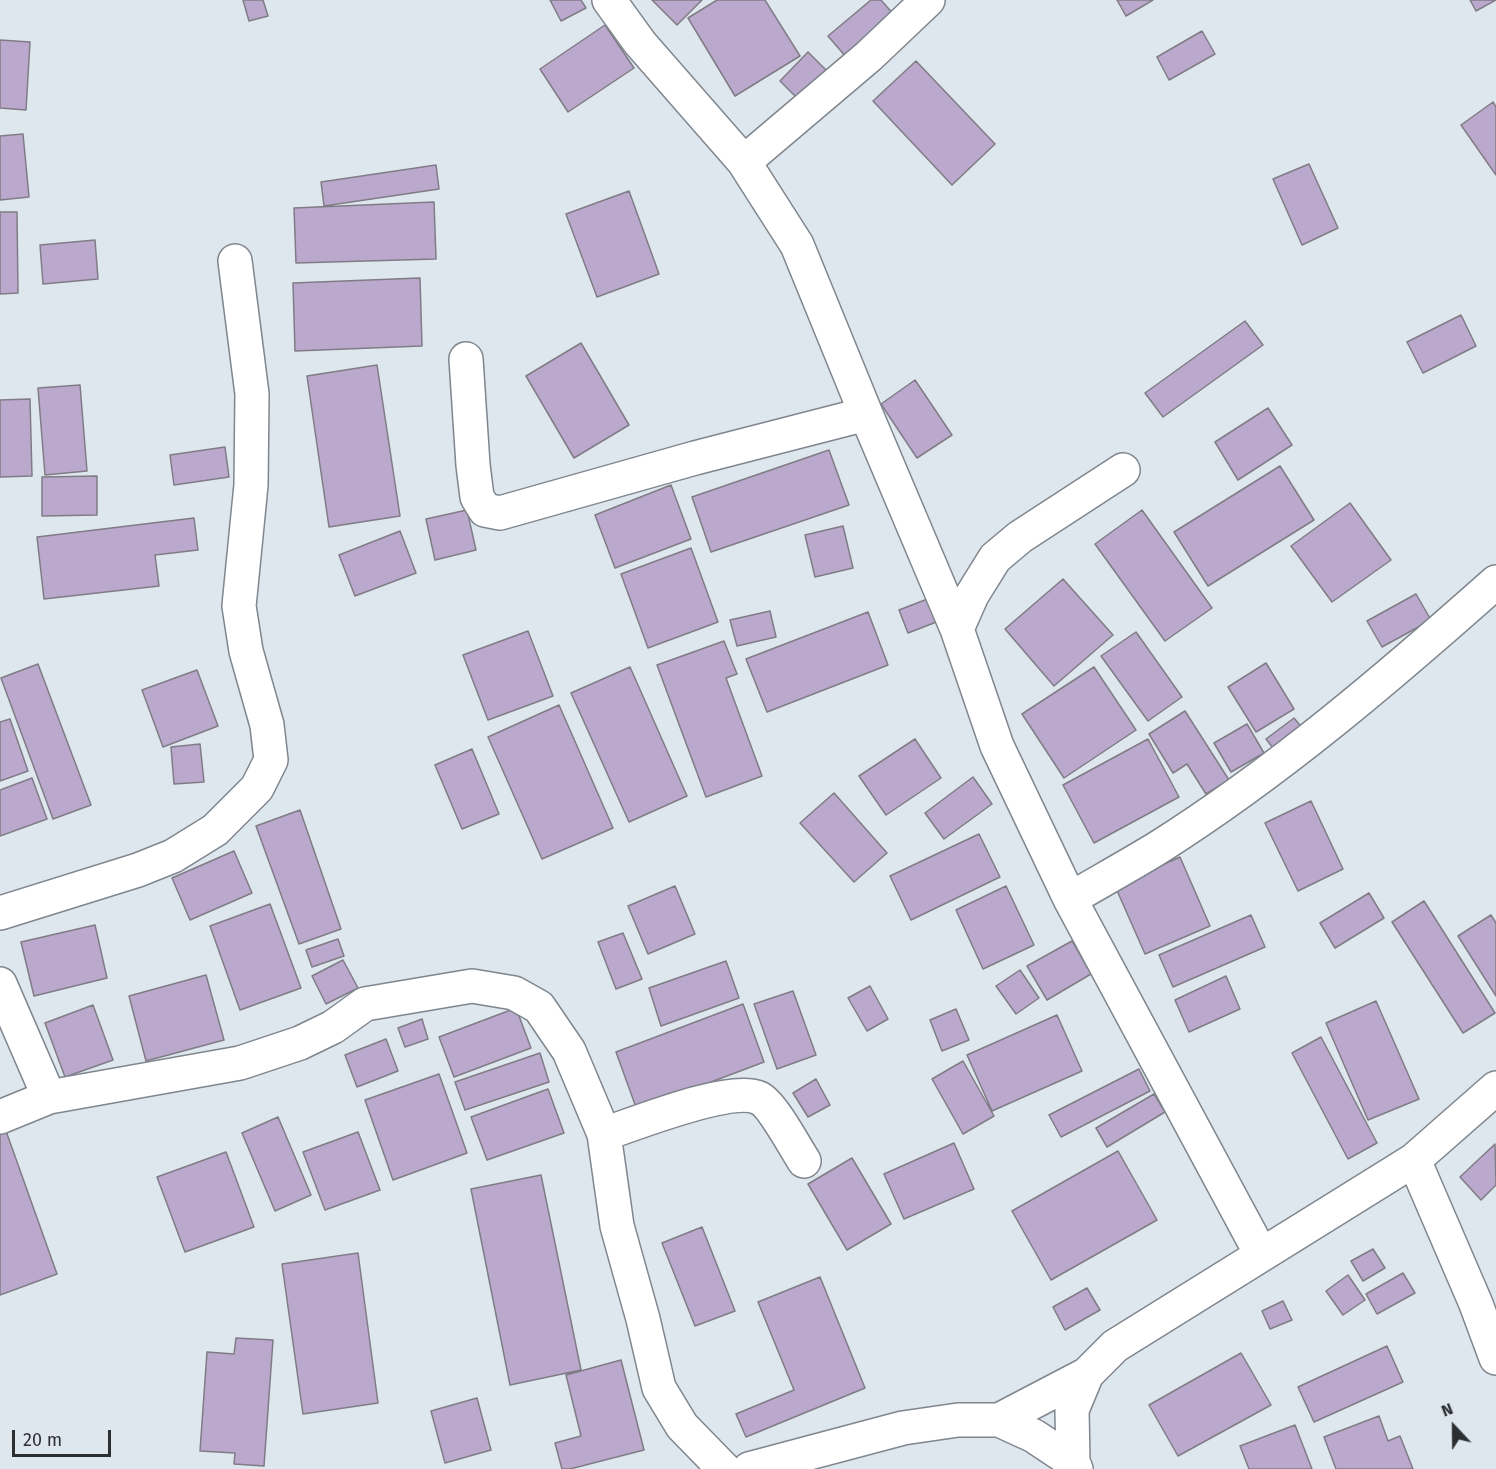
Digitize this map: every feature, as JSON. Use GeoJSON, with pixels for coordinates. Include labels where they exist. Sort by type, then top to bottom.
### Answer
{"type":"FeatureCollection","features":[{"type":"Feature","properties":{"kind":"street"},"geometry":{"type":"LineString","coordinates":[[609,0],[640,43],[744,162],[797,245],[957,629],[997,746],[1070,899],[1261,1254]]}},
{"type":"Feature","properties":{"kind":"street"},"geometry":{"type":"LineString","coordinates":[[744,162],[869,56],[928,0]]}},
{"type":"Feature","properties":{"kind":"street"},"geometry":{"type":"LineString","coordinates":[[0,913],[138,870],[173,856],[215,830],[257,788],[271,760],[267,725],[246,651],[239,606],[251,485],[252,394],[236,261]]}},
{"type":"Feature","properties":{"kind":"street"},"geometry":{"type":"LineString","coordinates":[[466,359],[477,497],[485,510],[500,513],[695,458],[866,414]]}},
{"type":"Feature","properties":{"kind":"street"},"geometry":{"type":"LineString","coordinates":[[957,629],[972,594],[994,558],[1020,537],[1123,470]]}},
{"type":"Feature","properties":{"kind":"street"},"geometry":{"type":"LineString","coordinates":[[1070,899],[1165,843],[1316,735],[1432,639],[1496,582]]}},
{"type":"Feature","properties":{"kind":"street"},"geometry":{"type":"LineString","coordinates":[[0,984],[49,1097]]}},
{"type":"Feature","properties":{"kind":"street"},"geometry":{"type":"LineString","coordinates":[[0,1117],[49,1097],[240,1063],[300,1042],[333,1026],[365,1004],[472,986],[514,993],[539,1007],[569,1051],[604,1134],[617,1226],[644,1319],[659,1388],[682,1426],[724,1469]]}},
{"type":"Feature","properties":{"kind":"street"},"geometry":{"type":"LineString","coordinates":[[999,1420],[1087,1374],[1115,1346],[1414,1160],[1496,1088]]}},
{"type":"Feature","properties":{"kind":"street"},"geometry":{"type":"LineString","coordinates":[[604,1134],[717,1098],[746,1096],[759,1098],[768,1106],[804,1161]]}},
{"type":"Feature","properties":{"kind":"street"},"geometry":{"type":"LineString","coordinates":[[1414,1160],[1476,1304],[1496,1358]]}},
{"type":"Feature","properties":{"kind":"street"},"geometry":{"type":"LineString","coordinates":[[1075,1466],[1072,1410],[1087,1374]]}},
{"type":"Feature","properties":{"kind":"street"},"geometry":{"type":"LineString","coordinates":[[749,1469],[903,1428],[958,1420],[999,1420],[1034,1436],[1075,1466]]}},
{"type":"Feature","properties":{"kind":"building"},"geometry":{"type":"Polygon","coordinates":[[[243,0],[263,0],[268,16],[249,21],[243,0]]]}},
{"type":"Feature","properties":{"kind":"building"},"geometry":{"type":"Polygon","coordinates":[[[550,0],[581,0],[586,8],[561,21],[550,0]]]}},
{"type":"Feature","properties":{"kind":"building"},"geometry":{"type":"Polygon","coordinates":[[[652,0],[702,0],[677,25],[652,0]]]}},
{"type":"Feature","properties":{"kind":"building"},"geometry":{"type":"Polygon","coordinates":[[[717,0],[765,0],[800,56],[735,96],[688,18],[717,0]]]}},
{"type":"Feature","properties":{"kind":"building"},"geometry":{"type":"Polygon","coordinates":[[[871,0],[881,0],[895,16],[846,57],[828,36],[871,0]]]}},
{"type":"Feature","properties":{"kind":"building"},"geometry":{"type":"Polygon","coordinates":[[[1117,0],[1153,0],[1126,16],[1117,0]]]}},
{"type":"Feature","properties":{"kind":"building"},"geometry":{"type":"Polygon","coordinates":[[[1470,0],[1496,0],[1476,11],[1470,0]]]}},
{"type":"Feature","properties":{"kind":"building"},"geometry":{"type":"Polygon","coordinates":[[[605,25],[634,68],[568,112],[540,69],[605,25]]]}},
{"type":"Feature","properties":{"kind":"building"},"geometry":{"type":"Polygon","coordinates":[[[1202,31],[1215,54],[1169,80],[1157,57],[1202,31]]]}},
{"type":"Feature","properties":{"kind":"building"},"geometry":{"type":"Polygon","coordinates":[[[0,40],[30,42],[26,110],[0,108],[0,40]]]}},
{"type":"Feature","properties":{"kind":"building"},"geometry":{"type":"Polygon","coordinates":[[[808,52],[829,73],[800,101],[780,81],[808,52]]]}},
{"type":"Feature","properties":{"kind":"building"},"geometry":{"type":"Polygon","coordinates":[[[916,61],[995,144],[952,185],[873,101],[916,61]]]}},
{"type":"Feature","properties":{"kind":"building"},"geometry":{"type":"Polygon","coordinates":[[[1493,102],[1496,107],[1496,175],[1461,125],[1493,102]]]}},
{"type":"Feature","properties":{"kind":"building"},"geometry":{"type":"Polygon","coordinates":[[[23,134],[29,197],[0,200],[0,136],[23,134]]]}},
{"type":"Feature","properties":{"kind":"building"},"geometry":{"type":"Polygon","coordinates":[[[1309,164],[1338,228],[1302,245],[1273,179],[1309,164]]]}},
{"type":"Feature","properties":{"kind":"building"},"geometry":{"type":"Polygon","coordinates":[[[436,165],[439,189],[324,206],[321,182],[436,165]]]}},
{"type":"Feature","properties":{"kind":"building"},"geometry":{"type":"Polygon","coordinates":[[[629,191],[659,274],[597,297],[566,214],[629,191]]]}},
{"type":"Feature","properties":{"kind":"building"},"geometry":{"type":"Polygon","coordinates":[[[434,202],[436,259],[296,263],[294,208],[434,202]]]}},
{"type":"Feature","properties":{"kind":"building"},"geometry":{"type":"Polygon","coordinates":[[[0,212],[17,212],[18,293],[0,294],[0,212]]]}},
{"type":"Feature","properties":{"kind":"building"},"geometry":{"type":"Polygon","coordinates":[[[95,240],[98,279],[43,284],[40,245],[95,240]]]}},
{"type":"Feature","properties":{"kind":"building"},"geometry":{"type":"Polygon","coordinates":[[[420,278],[422,346],[295,351],[293,283],[420,278]]]}},
{"type":"Feature","properties":{"kind":"building"},"geometry":{"type":"Polygon","coordinates":[[[1461,315],[1476,346],[1423,373],[1407,342],[1461,315]]]}},
{"type":"Feature","properties":{"kind":"building"},"geometry":{"type":"Polygon","coordinates":[[[1245,321],[1263,345],[1163,417],[1145,393],[1245,321]]]}},
{"type":"Feature","properties":{"kind":"building"},"geometry":{"type":"Polygon","coordinates":[[[581,343],[629,425],[574,458],[526,376],[581,343]]]}},
{"type":"Feature","properties":{"kind":"building"},"geometry":{"type":"Polygon","coordinates":[[[377,365],[400,516],[329,527],[307,376],[377,365]]]}},
{"type":"Feature","properties":{"kind":"building"},"geometry":{"type":"Polygon","coordinates":[[[915,380],[952,435],[917,458],[881,404],[915,380]]]}},
{"type":"Feature","properties":{"kind":"building"},"geometry":{"type":"Polygon","coordinates":[[[80,385],[87,471],[45,475],[38,388],[80,385]]]}},
{"type":"Feature","properties":{"kind":"building"},"geometry":{"type":"Polygon","coordinates":[[[30,399],[32,476],[0,477],[0,400],[30,399]]]}},
{"type":"Feature","properties":{"kind":"building"},"geometry":{"type":"Polygon","coordinates":[[[1268,408],[1292,445],[1238,480],[1215,442],[1268,408]]]}},
{"type":"Feature","properties":{"kind":"building"},"geometry":{"type":"Polygon","coordinates":[[[225,447],[229,477],[174,485],[170,455],[225,447]]]}},
{"type":"Feature","properties":{"kind":"building"},"geometry":{"type":"Polygon","coordinates":[[[829,450],[849,505],[711,552],[692,497],[829,450]]]}},
{"type":"Feature","properties":{"kind":"building"},"geometry":{"type":"Polygon","coordinates":[[[1280,466],[1314,520],[1208,586],[1174,532],[1280,466]]]}},
{"type":"Feature","properties":{"kind":"building"},"geometry":{"type":"Polygon","coordinates":[[[97,476],[97,515],[42,516],[42,477],[97,476]]]}},
{"type":"Feature","properties":{"kind":"building"},"geometry":{"type":"Polygon","coordinates":[[[671,485],[691,539],[615,568],[595,515],[671,485]]]}},
{"type":"Feature","properties":{"kind":"building"},"geometry":{"type":"Polygon","coordinates":[[[1350,503],[1391,560],[1332,602],[1291,546],[1350,503]]]}},
{"type":"Feature","properties":{"kind":"building"},"geometry":{"type":"Polygon","coordinates":[[[467,510],[476,550],[435,560],[426,519],[467,510]]]}},
{"type":"Feature","properties":{"kind":"building"},"geometry":{"type":"Polygon","coordinates":[[[1142,510],[1212,608],[1165,641],[1095,544],[1142,510]]]}},
{"type":"Feature","properties":{"kind":"building"},"geometry":{"type":"Polygon","coordinates":[[[194,518],[198,550],[155,555],[159,586],[44,599],[37,537],[194,518]]]}},
{"type":"Feature","properties":{"kind":"building"},"geometry":{"type":"Polygon","coordinates":[[[843,526],[853,568],[815,577],[805,535],[843,526]]]}},
{"type":"Feature","properties":{"kind":"building"},"geometry":{"type":"Polygon","coordinates":[[[400,531],[416,573],[355,596],[339,555],[400,531]]]}},
{"type":"Feature","properties":{"kind":"building"},"geometry":{"type":"Polygon","coordinates":[[[691,548],[718,622],[648,648],[621,574],[691,548]]]}},
{"type":"Feature","properties":{"kind":"building"},"geometry":{"type":"Polygon","coordinates":[[[1063,579],[1113,635],[1054,686],[1005,629],[1063,579]]]}},
{"type":"Feature","properties":{"kind":"building"},"geometry":{"type":"Polygon","coordinates":[[[1416,594],[1431,620],[1382,647],[1367,621],[1416,594]]]}},
{"type":"Feature","properties":{"kind":"building"},"geometry":{"type":"Polygon","coordinates":[[[930,598],[939,621],[908,633],[899,610],[930,598]]]}},
{"type":"Feature","properties":{"kind":"building"},"geometry":{"type":"Polygon","coordinates":[[[770,611],[776,637],[737,646],[730,620],[770,611]]]}},
{"type":"Feature","properties":{"kind":"building"},"geometry":{"type":"Polygon","coordinates":[[[868,612],[888,665],[767,712],[746,659],[868,612]]]}},
{"type":"Feature","properties":{"kind":"building"},"geometry":{"type":"Polygon","coordinates":[[[528,631],[553,696],[488,720],[463,655],[528,631]]]}},
{"type":"Feature","properties":{"kind":"building"},"geometry":{"type":"Polygon","coordinates":[[[1136,632],[1182,697],[1148,721],[1101,656],[1136,632]]]}},
{"type":"Feature","properties":{"kind":"building"},"geometry":{"type":"Polygon","coordinates":[[[724,641],[737,674],[726,678],[762,776],[706,797],[657,665],[724,641]]]}},
{"type":"Feature","properties":{"kind":"building"},"geometry":{"type":"Polygon","coordinates":[[[1266,663],[1294,709],[1256,732],[1228,687],[1266,663]]]}},
{"type":"Feature","properties":{"kind":"building"},"geometry":{"type":"Polygon","coordinates":[[[38,664],[91,805],[53,819],[1,678],[38,664]]]}},
{"type":"Feature","properties":{"kind":"building"},"geometry":{"type":"Polygon","coordinates":[[[630,667],[687,796],[629,822],[571,693],[630,667]]]}},
{"type":"Feature","properties":{"kind":"building"},"geometry":{"type":"Polygon","coordinates":[[[1094,667],[1136,730],[1064,778],[1022,714],[1094,667]]]}},
{"type":"Feature","properties":{"kind":"building"},"geometry":{"type":"Polygon","coordinates":[[[197,670],[218,726],[163,747],[142,690],[197,670]]]}},
{"type":"Feature","properties":{"kind":"building"},"geometry":{"type":"Polygon","coordinates":[[[559,705],[613,828],[542,859],[488,737],[559,705]]]}},
{"type":"Feature","properties":{"kind":"building"},"geometry":{"type":"Polygon","coordinates":[[[1185,711],[1229,780],[1206,794],[1187,764],[1173,773],[1149,734],[1185,711]]]}},
{"type":"Feature","properties":{"kind":"building"},"geometry":{"type":"Polygon","coordinates":[[[1294,718],[1304,730],[1276,752],[1266,739],[1294,718]]]}},
{"type":"Feature","properties":{"kind":"building"},"geometry":{"type":"Polygon","coordinates":[[[10,719],[28,771],[0,781],[0,722],[10,719]]]}},
{"type":"Feature","properties":{"kind":"building"},"geometry":{"type":"Polygon","coordinates":[[[1247,724],[1264,753],[1231,772],[1214,743],[1247,724]]]}},
{"type":"Feature","properties":{"kind":"building"},"geometry":{"type":"Polygon","coordinates":[[[915,739],[941,778],[886,815],[859,776],[915,739]]]}},
{"type":"Feature","properties":{"kind":"building"},"geometry":{"type":"Polygon","coordinates":[[[1148,739],[1179,797],[1094,843],[1063,785],[1148,739]]]}},
{"type":"Feature","properties":{"kind":"building"},"geometry":{"type":"Polygon","coordinates":[[[200,744],[204,782],[174,784],[171,747],[200,744]]]}},
{"type":"Feature","properties":{"kind":"building"},"geometry":{"type":"Polygon","coordinates":[[[472,749],[499,814],[462,829],[435,765],[472,749]]]}},
{"type":"Feature","properties":{"kind":"building"},"geometry":{"type":"Polygon","coordinates":[[[973,777],[992,804],[944,839],[925,813],[973,777]]]}},
{"type":"Feature","properties":{"kind":"building"},"geometry":{"type":"Polygon","coordinates":[[[32,778],[47,819],[0,836],[0,790],[32,778]]]}},
{"type":"Feature","properties":{"kind":"building"},"geometry":{"type":"Polygon","coordinates":[[[834,793],[887,853],[854,882],[800,823],[834,793]]]}},
{"type":"Feature","properties":{"kind":"building"},"geometry":{"type":"Polygon","coordinates":[[[1311,801],[1343,869],[1298,891],[1265,823],[1311,801]]]}},
{"type":"Feature","properties":{"kind":"building"},"geometry":{"type":"Polygon","coordinates":[[[300,810],[341,929],[299,944],[256,826],[300,810]]]}},
{"type":"Feature","properties":{"kind":"building"},"geometry":{"type":"Polygon","coordinates":[[[979,834],[1000,877],[911,920],[890,876],[979,834]]]}},
{"type":"Feature","properties":{"kind":"building"},"geometry":{"type":"Polygon","coordinates":[[[234,851],[252,893],[190,920],[172,878],[234,851]]]}},
{"type":"Feature","properties":{"kind":"building"},"geometry":{"type":"Polygon","coordinates":[[[1180,857],[1210,926],[1145,954],[1115,886],[1180,857]]]}},
{"type":"Feature","properties":{"kind":"building"},"geometry":{"type":"Polygon","coordinates":[[[675,886],[695,934],[648,954],[628,906],[675,886]]]}},
{"type":"Feature","properties":{"kind":"building"},"geometry":{"type":"Polygon","coordinates":[[[1006,886],[1034,945],[983,969],[956,910],[1006,886]]]}},
{"type":"Feature","properties":{"kind":"building"},"geometry":{"type":"Polygon","coordinates":[[[1369,893],[1384,918],[1335,948],[1320,923],[1369,893]]]}},
{"type":"Feature","properties":{"kind":"building"},"geometry":{"type":"Polygon","coordinates":[[[1424,901],[1495,1013],[1463,1033],[1392,922],[1424,901]]]}},
{"type":"Feature","properties":{"kind":"building"},"geometry":{"type":"Polygon","coordinates":[[[270,904],[301,988],[240,1010],[210,926],[270,904]]]}},
{"type":"Feature","properties":{"kind":"building"},"geometry":{"type":"Polygon","coordinates":[[[1251,915],[1265,947],[1173,987],[1159,955],[1251,915]]]}},
{"type":"Feature","properties":{"kind":"building"},"geometry":{"type":"Polygon","coordinates":[[[1491,915],[1496,923],[1496,996],[1458,936],[1491,915]]]}},
{"type":"Feature","properties":{"kind":"building"},"geometry":{"type":"Polygon","coordinates":[[[95,925],[107,978],[34,996],[21,942],[95,925]]]}},
{"type":"Feature","properties":{"kind":"building"},"geometry":{"type":"Polygon","coordinates":[[[623,933],[642,979],[616,989],[598,942],[623,933]]]}},
{"type":"Feature","properties":{"kind":"building"},"geometry":{"type":"Polygon","coordinates":[[[338,939],[344,956],[312,967],[306,950],[338,939]]]}},
{"type":"Feature","properties":{"kind":"building"},"geometry":{"type":"Polygon","coordinates":[[[1072,941],[1091,974],[1047,1000],[1027,966],[1072,941]]]}},
{"type":"Feature","properties":{"kind":"building"},"geometry":{"type":"Polygon","coordinates":[[[343,960],[358,988],[326,1004],[312,976],[343,960]]]}},
{"type":"Feature","properties":{"kind":"building"},"geometry":{"type":"Polygon","coordinates":[[[726,961],[739,998],[661,1026],[649,988],[726,961]]]}},
{"type":"Feature","properties":{"kind":"building"},"geometry":{"type":"Polygon","coordinates":[[[1020,970],[1039,998],[1016,1014],[996,986],[1020,970]]]}},
{"type":"Feature","properties":{"kind":"building"},"geometry":{"type":"Polygon","coordinates":[[[206,975],[224,1040],[146,1061],[129,996],[206,975]]]}},
{"type":"Feature","properties":{"kind":"building"},"geometry":{"type":"Polygon","coordinates":[[[1226,976],[1240,1009],[1189,1032],[1175,1000],[1226,976]]]}},
{"type":"Feature","properties":{"kind":"building"},"geometry":{"type":"Polygon","coordinates":[[[870,986],[888,1019],[867,1031],[848,998],[870,986]]]}},
{"type":"Feature","properties":{"kind":"building"},"geometry":{"type":"Polygon","coordinates":[[[793,991],[816,1055],[777,1069],[754,1004],[793,991]]]}},
{"type":"Feature","properties":{"kind":"building"},"geometry":{"type":"Polygon","coordinates":[[[1376,1001],[1419,1099],[1368,1120],[1326,1023],[1376,1001]]]}},
{"type":"Feature","properties":{"kind":"building"},"geometry":{"type":"Polygon","coordinates":[[[743,1004],[764,1062],[637,1110],[616,1052],[743,1004]]]}},
{"type":"Feature","properties":{"kind":"building"},"geometry":{"type":"Polygon","coordinates":[[[93,1005],[113,1060],[65,1077],[45,1023],[93,1005]]]}},
{"type":"Feature","properties":{"kind":"building"},"geometry":{"type":"Polygon","coordinates":[[[516,1008],[531,1048],[454,1077],[439,1037],[516,1008]]]}},
{"type":"Feature","properties":{"kind":"building"},"geometry":{"type":"Polygon","coordinates":[[[956,1009],[969,1040],[942,1051],[930,1020],[956,1009]]]}},
{"type":"Feature","properties":{"kind":"building"},"geometry":{"type":"Polygon","coordinates":[[[1057,1015],[1082,1071],[992,1111],[967,1055],[1057,1015]]]}},
{"type":"Feature","properties":{"kind":"building"},"geometry":{"type":"Polygon","coordinates":[[[422,1019],[428,1039],[405,1047],[398,1028],[422,1019]]]}},
{"type":"Feature","properties":{"kind":"building"},"geometry":{"type":"Polygon","coordinates":[[[1321,1037],[1377,1143],[1348,1159],[1292,1053],[1321,1037]]]}},
{"type":"Feature","properties":{"kind":"building"},"geometry":{"type":"Polygon","coordinates":[[[386,1039],[398,1071],[357,1087],[345,1055],[386,1039]]]}},
{"type":"Feature","properties":{"kind":"building"},"geometry":{"type":"Polygon","coordinates":[[[540,1053],[549,1082],[465,1110],[455,1082],[540,1053]]]}},
{"type":"Feature","properties":{"kind":"building"},"geometry":{"type":"Polygon","coordinates":[[[963,1061],[994,1116],[963,1134],[932,1079],[963,1061]]]}},
{"type":"Feature","properties":{"kind":"building"},"geometry":{"type":"Polygon","coordinates":[[[1139,1069],[1150,1091],[1061,1137],[1049,1115],[1139,1069]]]}},
{"type":"Feature","properties":{"kind":"building"},"geometry":{"type":"Polygon","coordinates":[[[439,1074],[467,1153],[393,1180],[365,1100],[439,1074]]]}},
{"type":"Feature","properties":{"kind":"building"},"geometry":{"type":"Polygon","coordinates":[[[816,1079],[830,1105],[808,1117],[793,1093],[816,1079]]]}},
{"type":"Feature","properties":{"kind":"building"},"geometry":{"type":"Polygon","coordinates":[[[548,1089],[564,1133],[487,1160],[471,1117],[548,1089]]]}},
{"type":"Feature","properties":{"kind":"building"},"geometry":{"type":"Polygon","coordinates":[[[1154,1094],[1165,1112],[1107,1147],[1096,1128],[1154,1094]]]}},
{"type":"Feature","properties":{"kind":"building"},"geometry":{"type":"Polygon","coordinates":[[[278,1117],[311,1195],[275,1211],[242,1133],[278,1117]]]}},
{"type":"Feature","properties":{"kind":"building"},"geometry":{"type":"Polygon","coordinates":[[[6,1131],[57,1274],[0,1295],[0,1134],[6,1131]]]}},
{"type":"Feature","properties":{"kind":"building"},"geometry":{"type":"Polygon","coordinates":[[[358,1132],[380,1190],[325,1210],[303,1152],[358,1132]]]}},
{"type":"Feature","properties":{"kind":"building"},"geometry":{"type":"Polygon","coordinates":[[[954,1143],[974,1189],[904,1219],[884,1174],[954,1143]]]}},
{"type":"Feature","properties":{"kind":"building"},"geometry":{"type":"Polygon","coordinates":[[[1495,1144],[1496,1185],[1481,1200],[1460,1177],[1495,1144]]]}},
{"type":"Feature","properties":{"kind":"building"},"geometry":{"type":"Polygon","coordinates":[[[1118,1151],[1157,1220],[1051,1280],[1012,1211],[1118,1151]]]}},
{"type":"Feature","properties":{"kind":"building"},"geometry":{"type":"Polygon","coordinates":[[[226,1152],[254,1227],[185,1252],[157,1177],[226,1152]]]}},
{"type":"Feature","properties":{"kind":"building"},"geometry":{"type":"Polygon","coordinates":[[[852,1158],[891,1224],[847,1250],[808,1184],[852,1158]]]}},
{"type":"Feature","properties":{"kind":"building"},"geometry":{"type":"Polygon","coordinates":[[[541,1175],[581,1370],[510,1385],[471,1189],[541,1175]]]}},
{"type":"Feature","properties":{"kind":"building"},"geometry":{"type":"Polygon","coordinates":[[[702,1227],[735,1311],[695,1326],[662,1243],[702,1227]]]}},
{"type":"Feature","properties":{"kind":"building"},"geometry":{"type":"Polygon","coordinates":[[[1373,1249],[1385,1268],[1363,1281],[1351,1261],[1373,1249]]]}},
{"type":"Feature","properties":{"kind":"building"},"geometry":{"type":"Polygon","coordinates":[[[358,1253],[378,1403],[303,1414],[282,1264],[358,1253]]]}},
{"type":"Feature","properties":{"kind":"building"},"geometry":{"type":"Polygon","coordinates":[[[1403,1273],[1415,1293],[1377,1314],[1366,1294],[1403,1273]]]}},
{"type":"Feature","properties":{"kind":"building"},"geometry":{"type":"Polygon","coordinates":[[[1348,1275],[1365,1300],[1343,1315],[1326,1291],[1348,1275]]]}},
{"type":"Feature","properties":{"kind":"building"},"geometry":{"type":"Polygon","coordinates":[[[820,1277],[865,1388],[746,1437],[736,1414],[794,1390],[758,1302],[820,1277]]]}},
{"type":"Feature","properties":{"kind":"building"},"geometry":{"type":"Polygon","coordinates":[[[1087,1288],[1100,1310],[1065,1330],[1053,1307],[1087,1288]]]}},
{"type":"Feature","properties":{"kind":"building"},"geometry":{"type":"Polygon","coordinates":[[[1283,1301],[1292,1320],[1270,1329],[1262,1311],[1283,1301]]]}},
{"type":"Feature","properties":{"kind":"building"},"geometry":{"type":"Polygon","coordinates":[[[236,1338],[273,1340],[264,1466],[234,1464],[235,1453],[200,1451],[207,1352],[234,1354],[236,1338]]]}},
{"type":"Feature","properties":{"kind":"building"},"geometry":{"type":"Polygon","coordinates":[[[1387,1346],[1403,1382],[1314,1422],[1298,1387],[1387,1346]]]}},
{"type":"Feature","properties":{"kind":"building"},"geometry":{"type":"Polygon","coordinates":[[[1241,1353],[1271,1405],[1178,1456],[1149,1405],[1241,1353]]]}},
{"type":"Feature","properties":{"kind":"building"},"geometry":{"type":"Polygon","coordinates":[[[621,1360],[644,1450],[570,1469],[562,1469],[555,1443],[581,1436],[566,1375],[621,1360]]]}},
{"type":"Feature","properties":{"kind":"building"},"geometry":{"type":"Polygon","coordinates":[[[477,1398],[491,1450],[445,1463],[431,1411],[477,1398]]]}},
{"type":"Feature","properties":{"kind":"building"},"geometry":{"type":"Polygon","coordinates":[[[1379,1416],[1388,1441],[1400,1436],[1413,1469],[1336,1469],[1324,1437],[1379,1416]]]}},
{"type":"Feature","properties":{"kind":"building"},"geometry":{"type":"Polygon","coordinates":[[[1295,1425],[1312,1469],[1249,1469],[1240,1446],[1295,1425]]]}}]}
